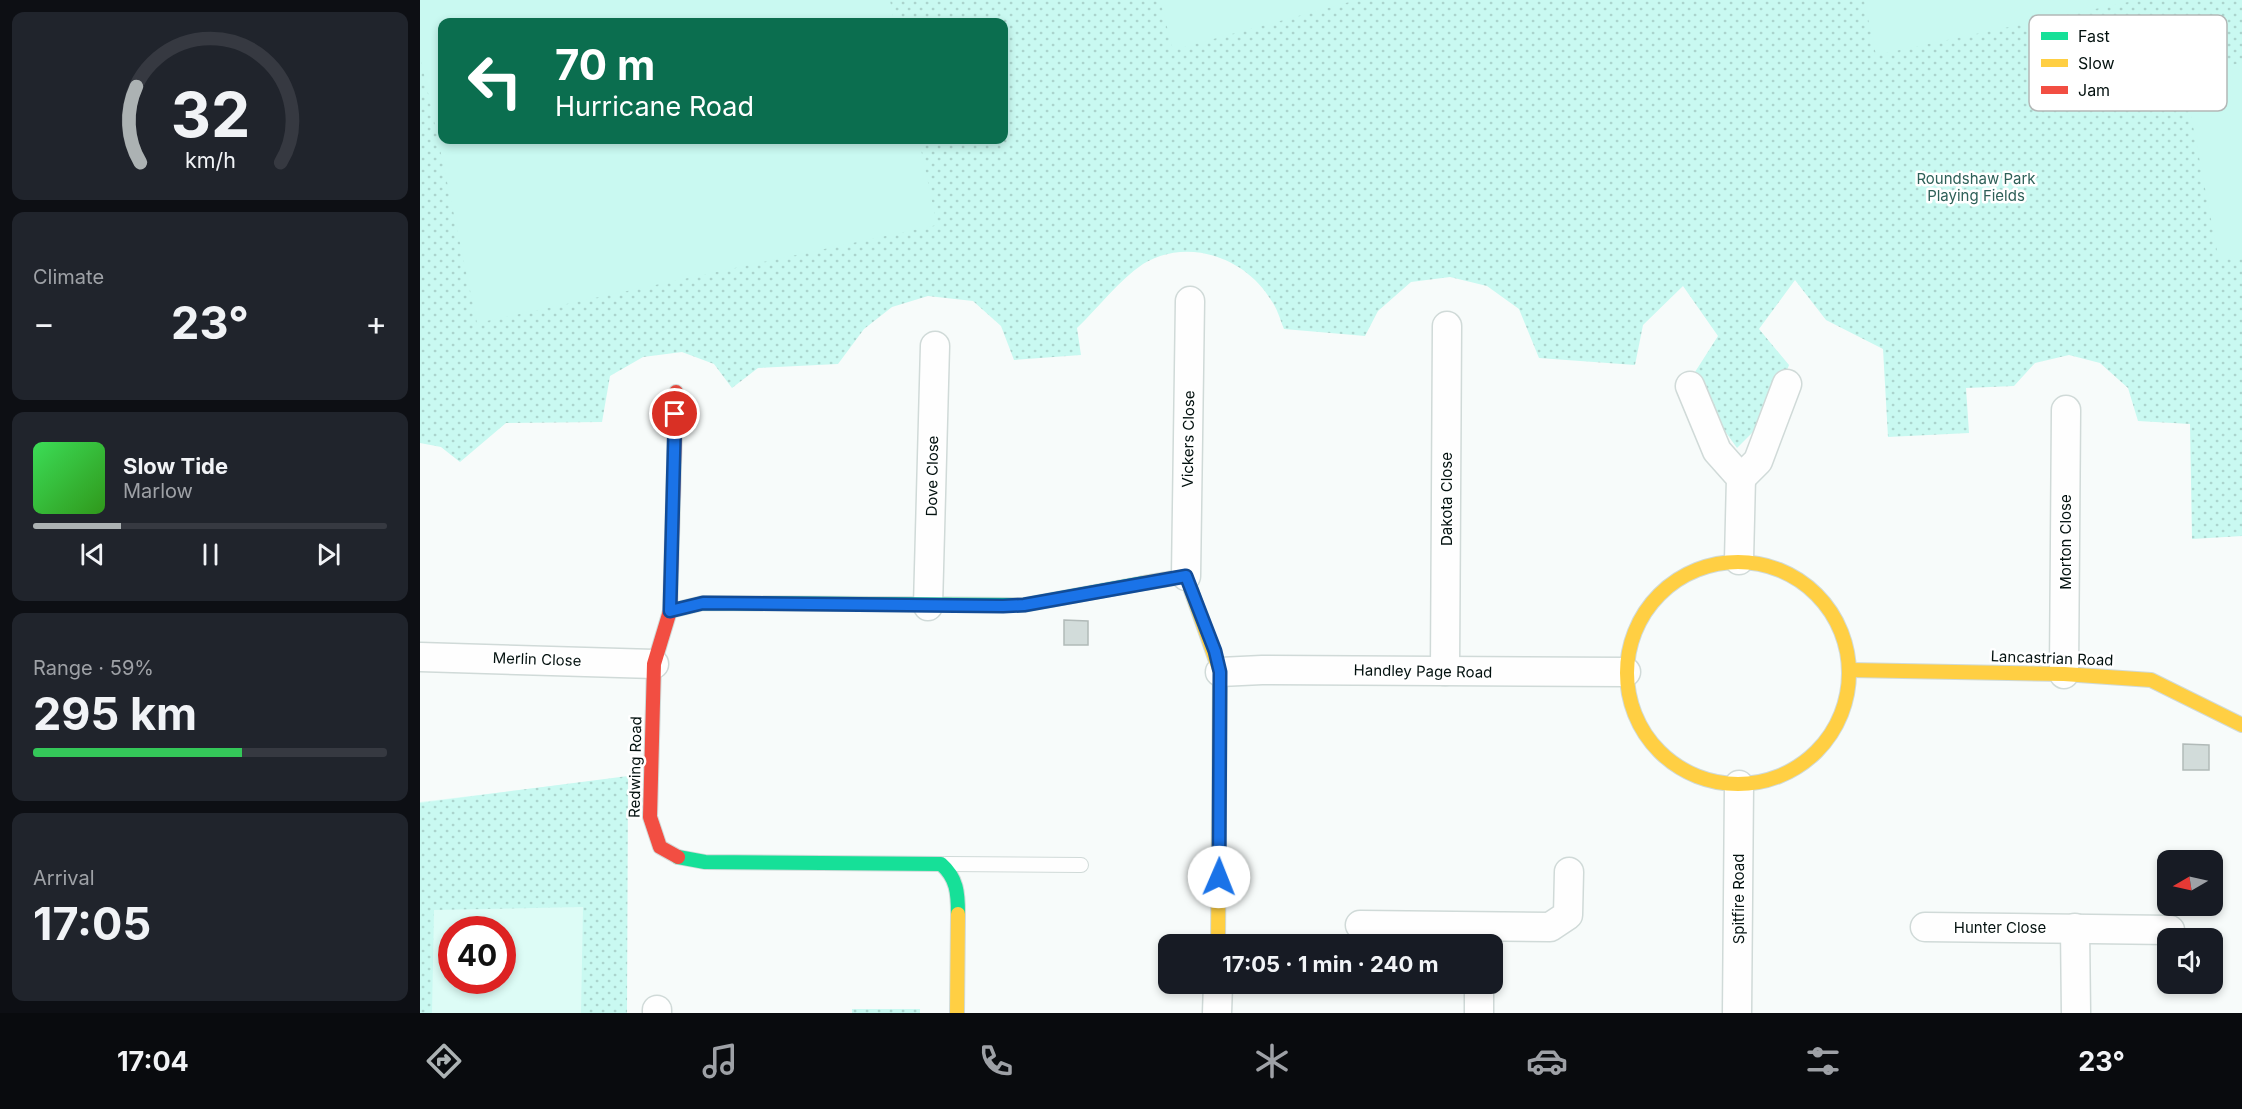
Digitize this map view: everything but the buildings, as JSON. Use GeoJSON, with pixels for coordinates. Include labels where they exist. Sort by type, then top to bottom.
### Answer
{"type":"FeatureCollection","features":[{"type":"Feature","properties":{"kind":"street","name":"Vickers Close"},"geometry":{"type":"LineString","coordinates":[[1186,576],[1190,301]]}},
{"type":"Feature","properties":{"kind":"street","name":"Dakota Close"},"geometry":{"type":"LineString","coordinates":[[1445,671],[1447,326]]}},
{"type":"Feature","properties":{"kind":"street","name":"Dove Close"},"geometry":{"type":"LineString","coordinates":[[928,606],[935,346]]}},
{"type":"Feature","properties":{"kind":"street"},"geometry":{"type":"LineString","coordinates":[[1739,560],[1742,478],[1758,461],[1787,384]]}},
{"type":"Feature","properties":{"kind":"street"},"geometry":{"type":"LineString","coordinates":[[1690,386],[1717,451],[1742,478]]}},
{"type":"Feature","properties":{"kind":"street","name":"Redwing Road"},"geometry":{"type":"LineString","coordinates":[[676,392],[670,611],[664,621],[654,664],[650,818],[652,835],[659,849],[672,857],[705,862],[941,864]]}},
{"type":"Feature","properties":{"kind":"street","name":"Morton Close"},"geometry":{"type":"LineString","coordinates":[[2064,674],[2066,410]]}},
{"type":"Feature","properties":{"kind":"street"},"geometry":{"type":"LineString","coordinates":[[1739,560],[1784,570],[1811,587],[1832,611],[1845,639],[1850,670],[1846,703],[1830,736],[1804,763],[1771,780],[1739,785],[1708,781],[1676,766],[1649,740],[1632,708],[1626,672],[1629,646],[1644,612],[1669,584],[1702,566],[1739,560]]}},
{"type":"Feature","properties":{"kind":"street"},"geometry":{"type":"LineString","coordinates":[[670,611],[703,603],[1024,605],[1186,576],[1215,651],[1220,672],[1218,934]]}},
{"type":"Feature","properties":{"kind":"street","name":"Merlin Close"},"geometry":{"type":"LineString","coordinates":[[420,657],[654,664]]}},
{"type":"Feature","properties":{"kind":"street","name":"Lancastrian Road"},"geometry":{"type":"LineString","coordinates":[[1850,670],[2064,674],[2151,680],[2242,725]]}},
{"type":"Feature","properties":{"kind":"street","name":"Handley Page Road"},"geometry":{"type":"LineString","coordinates":[[1220,672],[1626,672]]}},
{"type":"Feature","properties":{"kind":"street","name":"Spitfire Road"},"geometry":{"type":"LineString","coordinates":[[1737,1013],[1739,785]]}},
{"type":"Feature","properties":{"kind":"street"},"geometry":{"type":"LineString","coordinates":[[941,864],[950,872],[958,890],[957,1013]]}},
{"type":"Feature","properties":{"kind":"street"},"geometry":{"type":"LineString","coordinates":[[1496,934],[1550,927],[1568,915],[1569,872]]}},
{"type":"Feature","properties":{"kind":"street"},"geometry":{"type":"LineString","coordinates":[[1360,925],[1458,934]]}},
{"type":"Feature","properties":{"kind":"street","name":"Hunter Close"},"geometry":{"type":"LineString","coordinates":[[1925,927],[2157,930]]}},
{"type":"Feature","properties":{"kind":"street"},"geometry":{"type":"LineString","coordinates":[[2075,928],[2076,1013]]}},
{"type":"Feature","properties":{"kind":"street"},"geometry":{"type":"LineString","coordinates":[[1217,1013],[1218,994]]}},
{"type":"Feature","properties":{"kind":"street"},"geometry":{"type":"LineString","coordinates":[[1479,994],[1479,1013]]}},
{"type":"Feature","properties":{"kind":"lane"},"geometry":{"type":"LineString","coordinates":[[941,864],[1082,866]]}},
{"type":"Feature","properties":{"kind":"shaded area"},"geometry":{"type":"Polygon","coordinates":[[[627,777],[627,1013],[420,1013],[420,802],[627,777]]]}},
{"type":"Feature","properties":{"kind":"green space","name":"Roundshaw Park Playing Fields"},"geometry":{"type":"Polygon","coordinates":[[[420,0],[2242,0],[2242,536],[2192,539],[2190,424],[2138,421],[2128,388],[2100,363],[2069,355],[2035,363],[2014,386],[1966,388],[1969,433],[1888,437],[1883,349],[1826,320],[1795,280],[1759,329],[1789,365],[1771,414],[1737,448],[1709,409],[1695,372],[1718,336],[1683,286],[1643,325],[1635,365],[1539,358],[1519,309],[1487,286],[1450,277],[1411,282],[1378,311],[1365,336],[1284,329],[1273,303],[1260,285],[1246,272],[1214,256],[1196,252],[1178,252],[1160,256],[1143,264],[1126,278],[1077,328],[1081,355],[1014,360],[1001,326],[973,301],[928,296],[892,307],[864,329],[838,364],[758,368],[732,388],[714,364],[682,352],[643,357],[610,376],[602,422],[506,423],[460,462],[441,447],[420,443],[420,0]]]}},
{"type":"Feature","properties":{"kind":"green space"},"geometry":{"type":"Polygon","coordinates":[[[420,0],[890,0],[893,18],[438,18],[438,140],[420,55],[420,0]]]}},
{"type":"Feature","properties":{"kind":"green space"},"geometry":{"type":"Polygon","coordinates":[[[1160,0],[1357,0],[1173,50],[1160,0]]]}},
{"type":"Feature","properties":{"kind":"green space"},"geometry":{"type":"Polygon","coordinates":[[[1864,0],[2138,0],[2067,15],[2029,15],[2029,23],[1876,55],[1864,0]]]}},
{"type":"Feature","properties":{"kind":"green space"},"geometry":{"type":"Polygon","coordinates":[[[2242,63],[2242,256],[2219,261],[2190,111],[2227,111],[2227,66],[2242,63]]]}},
{"type":"Feature","properties":{"kind":"green space"},"geometry":{"type":"Polygon","coordinates":[[[439,144],[920,144],[937,225],[477,323],[439,144]]]}},
{"type":"Feature","properties":{"kind":"green space"},"geometry":{"type":"Polygon","coordinates":[[[628,776],[627,1013],[581,1013],[583,907],[434,910],[432,1013],[420,1013],[420,803],[628,776]]]}},
{"type":"Feature","properties":{"kind":"green space"},"geometry":{"type":"Polygon","coordinates":[[[852,1009],[920,1009],[920,1013],[852,1013],[852,1009]]]}},
{"type":"Feature","properties":{"kind":"traffic: fast"},"geometry":{"type":"LineString","coordinates":[[670,611],[703,603],[1024,605],[1144,583]]}},
{"type":"Feature","properties":{"kind":"traffic: fast"},"geometry":{"type":"LineString","coordinates":[[678,857],[705,862],[941,864],[953,880],[958,899],[958,914]]}},
{"type":"Feature","properties":{"kind":"traffic: slow"},"geometry":{"type":"LineString","coordinates":[[1727,562],[1749,562],[1781,570],[1817,594],[1841,630],[1847,651],[1849,673],[1847,695],[1841,716],[1817,752],[1781,776],[1749,784],[1727,784],[1695,776],[1667,759],[1652,744],[1635,716],[1627,684],[1627,662],[1635,630],[1652,602],[1667,587],[1695,570],[1727,562]]}},
{"type":"Feature","properties":{"kind":"traffic: slow"},"geometry":{"type":"LineString","coordinates":[[1144,583],[1186,576],[1220,672],[1218,934]]}},
{"type":"Feature","properties":{"kind":"traffic: slow"},"geometry":{"type":"LineString","coordinates":[[1850,670],[2064,674],[2151,680],[2242,725]]}},
{"type":"Feature","properties":{"kind":"traffic: slow"},"geometry":{"type":"LineString","coordinates":[[957,1013],[958,914]]}},
{"type":"Feature","properties":{"kind":"traffic: jam"},"geometry":{"type":"LineString","coordinates":[[676,392],[670,611],[654,664],[650,817],[660,847],[678,857]]}},
{"type":"Feature","properties":{"kind":"route"},"geometry":{"type":"LineString","coordinates":[[675,414],[673,568],[670,611],[703,603],[1024,605],[1186,576],[1215,651],[1220,672],[1219,877]]}}]}
